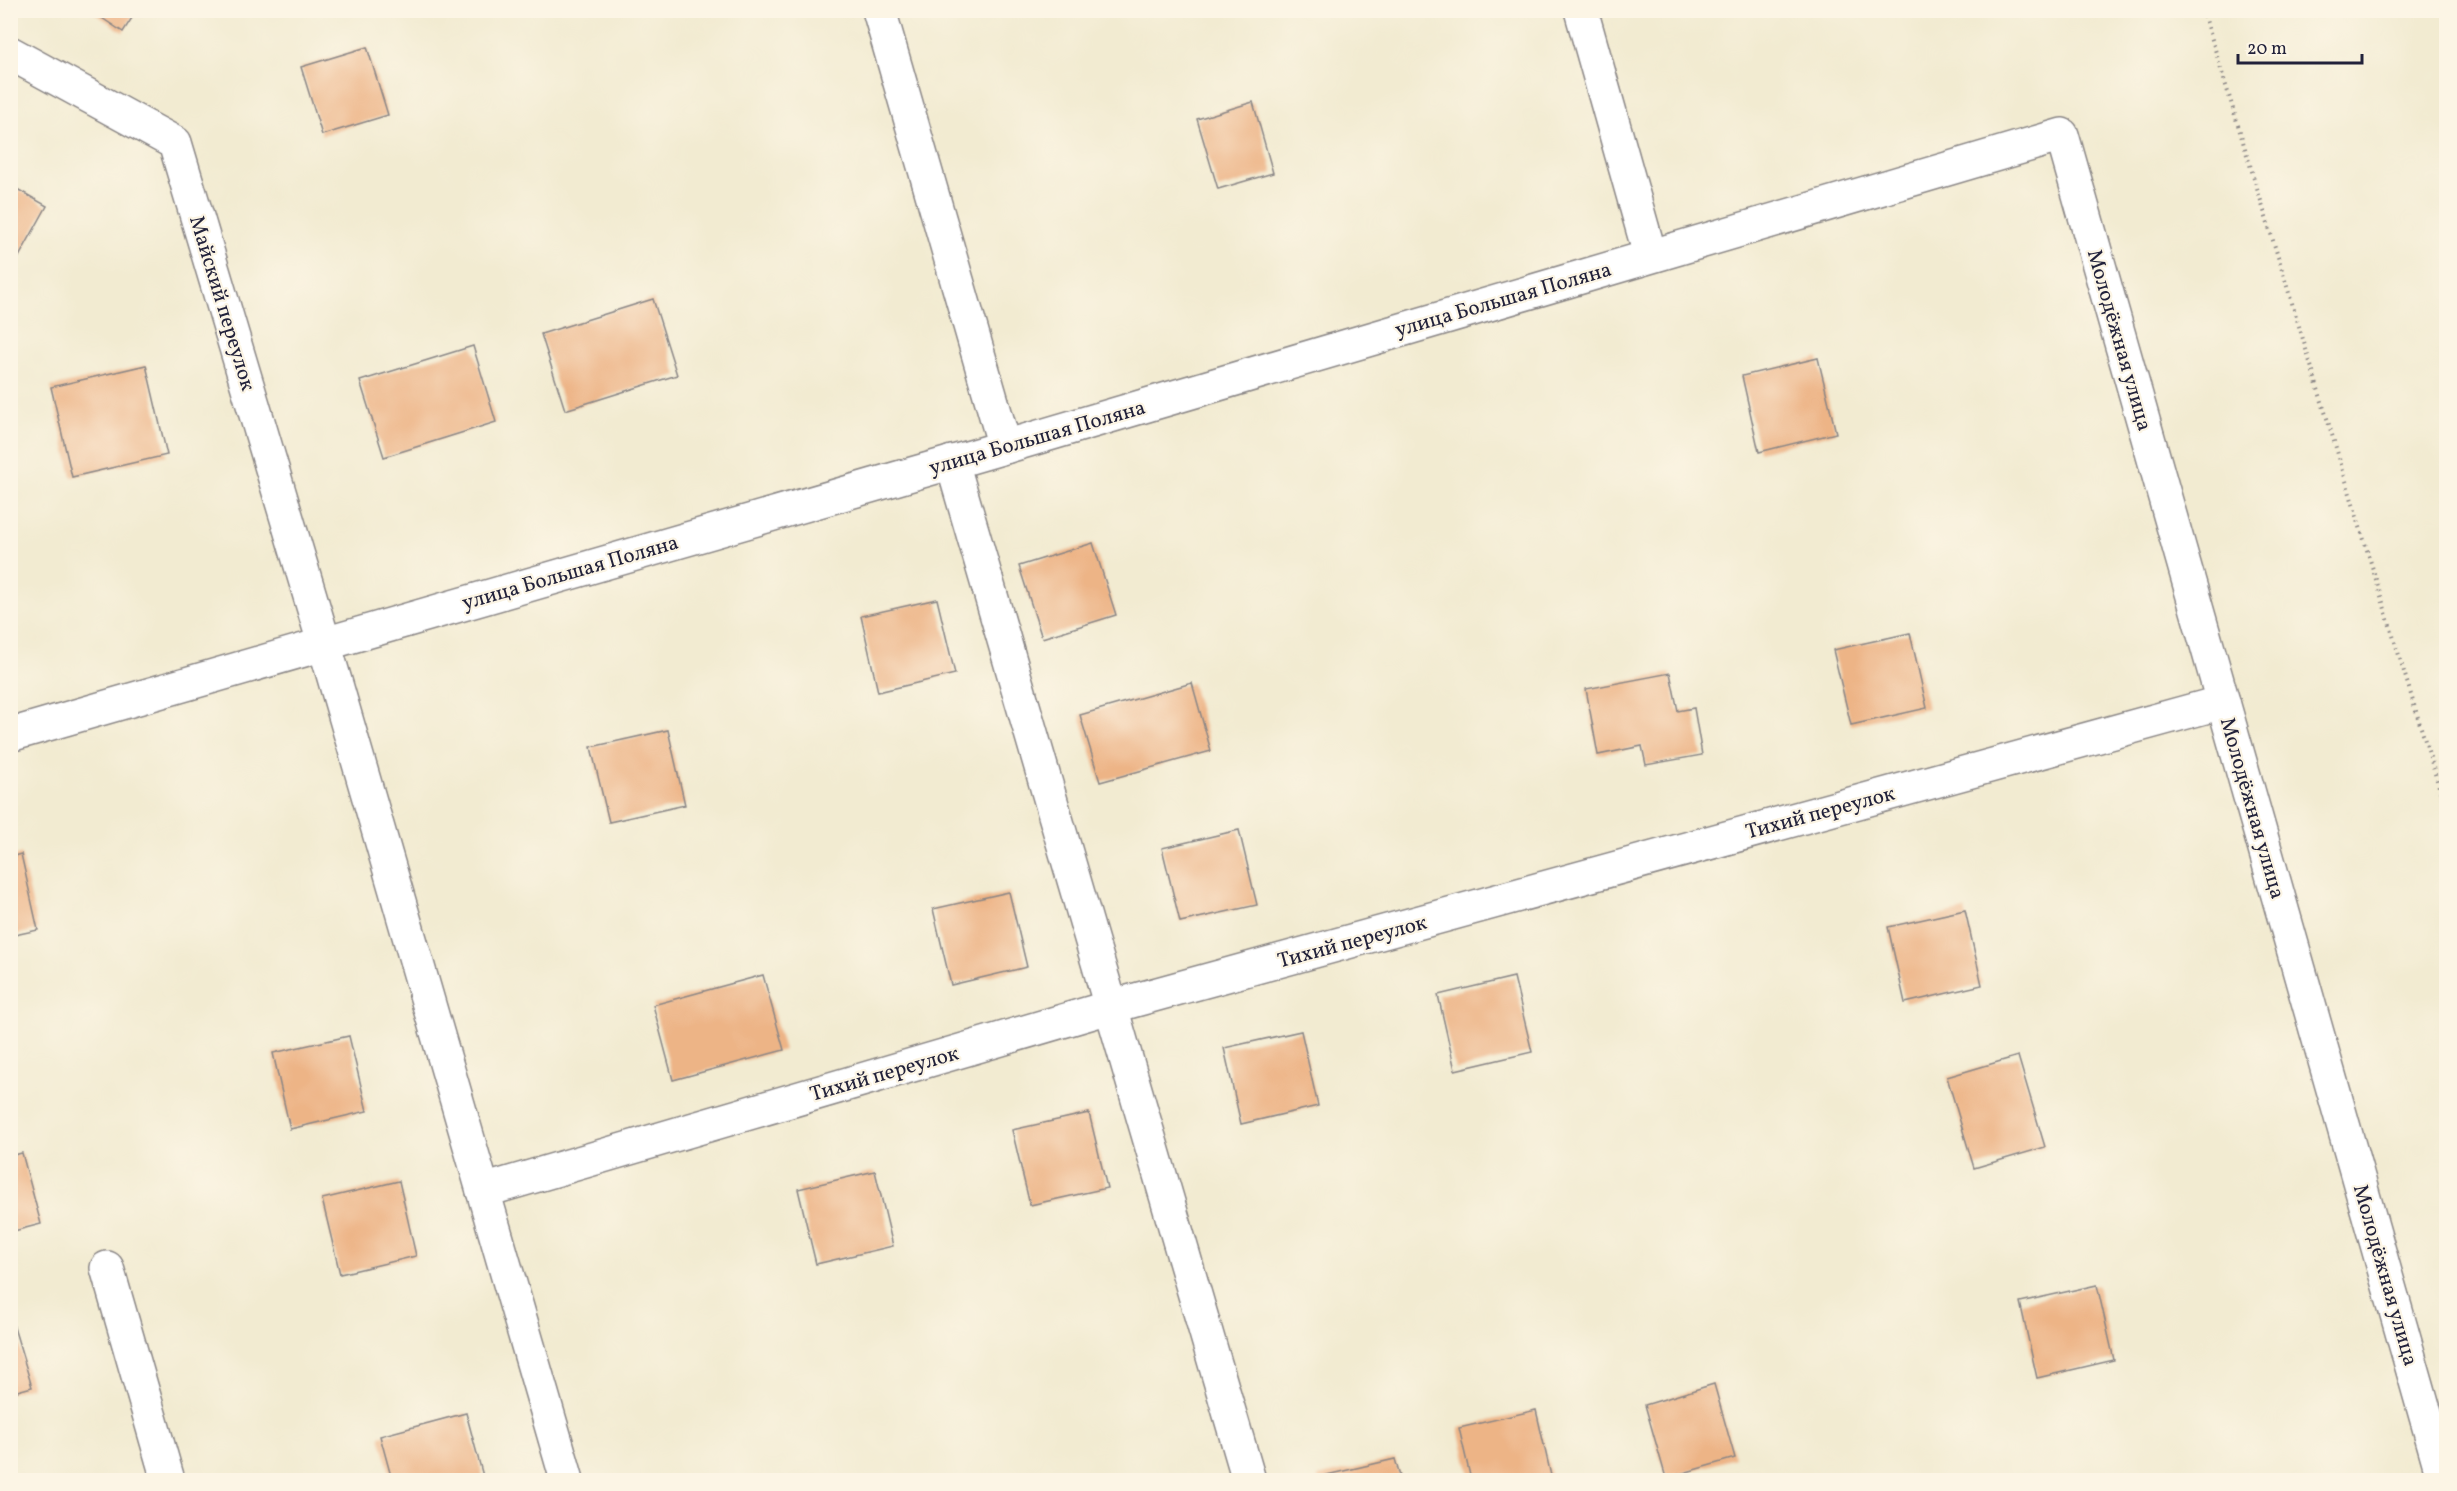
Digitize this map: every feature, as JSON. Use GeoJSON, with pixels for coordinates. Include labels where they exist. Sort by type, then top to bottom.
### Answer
{"type":"FeatureCollection","features":[{"type":"Feature","properties":{"kind":"street"},"geometry":{"type":"LineString","coordinates":[[879,10],[1005,447]]}},
{"type":"Feature","properties":{"kind":"street"},"geometry":{"type":"LineString","coordinates":[[1581,10],[1650,255]]}},
{"type":"Feature","properties":{"kind":"street","name":"Майский переулок"},"geometry":{"type":"LineString","coordinates":[[10,53],[175,142],[324,643],[567,1480]]}},
{"type":"Feature","properties":{"kind":"street","name":"улица Большая Поляна"},"geometry":{"type":"LineString","coordinates":[[10,735],[1005,447],[2062,135]]}},
{"type":"Feature","properties":{"kind":"street","name":"Молодёжная улица"},"geometry":{"type":"LineString","coordinates":[[2062,135],[2444,1480]]}},
{"type":"Feature","properties":{"kind":"street"},"geometry":{"type":"LineString","coordinates":[[952,462],[1249,1480]]}},
{"type":"Feature","properties":{"kind":"street","name":"Тихий переулок"},"geometry":{"type":"LineString","coordinates":[[483,1191],[1110,1007],[2223,702]]}},
{"type":"Feature","properties":{"kind":"street"},"geometry":{"type":"LineString","coordinates":[[107,1268],[168,1480]]}},
{"type":"Feature","properties":{"kind":"path"},"geometry":{"type":"LineString","coordinates":[[2203,10],[2446,810]]}},
{"type":"Feature","properties":{"kind":"building"},"geometry":{"type":"Polygon","coordinates":[[[90,10],[137,10],[123,32],[90,10]]]}},
{"type":"Feature","properties":{"kind":"building"},"geometry":{"type":"Polygon","coordinates":[[[367,47],[388,115],[322,135],[301,67],[367,47]]]}},
{"type":"Feature","properties":{"kind":"building"},"geometry":{"type":"Polygon","coordinates":[[[1253,102],[1273,173],[1218,189],[1197,119],[1253,102]]]}},
{"type":"Feature","properties":{"kind":"building"},"geometry":{"type":"Polygon","coordinates":[[[10,185],[47,206],[10,273],[10,185]]]}},
{"type":"Feature","properties":{"kind":"building"},"geometry":{"type":"Polygon","coordinates":[[[653,299],[677,375],[565,410],[541,334],[653,299]]]}},
{"type":"Feature","properties":{"kind":"building"},"geometry":{"type":"Polygon","coordinates":[[[473,346],[496,422],[384,457],[360,381],[473,346]]]}},
{"type":"Feature","properties":{"kind":"building"},"geometry":{"type":"Polygon","coordinates":[[[1818,358],[1836,433],[1759,452],[1742,376],[1818,358]]]}},
{"type":"Feature","properties":{"kind":"building"},"geometry":{"type":"Polygon","coordinates":[[[146,365],[167,455],[72,477],[51,387],[146,365]]]}},
{"type":"Feature","properties":{"kind":"building"},"geometry":{"type":"Polygon","coordinates":[[[1093,543],[1116,615],[1042,638],[1019,566],[1093,543]]]}},
{"type":"Feature","properties":{"kind":"building"},"geometry":{"type":"Polygon","coordinates":[[[937,599],[955,674],[878,692],[861,616],[937,599]]]}},
{"type":"Feature","properties":{"kind":"building"},"geometry":{"type":"Polygon","coordinates":[[[1910,633],[1927,708],[1851,725],[1833,650],[1910,633]]]}},
{"type":"Feature","properties":{"kind":"building"},"geometry":{"type":"Polygon","coordinates":[[[1670,673],[1678,711],[1694,708],[1702,755],[1646,765],[1642,746],[1598,755],[1586,689],[1670,673]]]}},
{"type":"Feature","properties":{"kind":"building"},"geometry":{"type":"Polygon","coordinates":[[[1192,683],[1211,751],[1100,782],[1080,715],[1192,683]]]}},
{"type":"Feature","properties":{"kind":"building"},"geometry":{"type":"Polygon","coordinates":[[[668,730],[685,805],[609,822],[591,747],[668,730]]]}},
{"type":"Feature","properties":{"kind":"building"},"geometry":{"type":"Polygon","coordinates":[[[1239,830],[1257,905],[1180,922],[1162,848],[1239,830]]]}},
{"type":"Feature","properties":{"kind":"building"},"geometry":{"type":"Polygon","coordinates":[[[21,854],[38,930],[10,936],[10,857],[21,854]]]}},
{"type":"Feature","properties":{"kind":"building"},"geometry":{"type":"Polygon","coordinates":[[[1009,892],[1027,967],[951,985],[933,909],[1009,892]]]}},
{"type":"Feature","properties":{"kind":"building"},"geometry":{"type":"Polygon","coordinates":[[[1965,910],[1982,985],[1905,1003],[1888,927],[1965,910]]]}},
{"type":"Feature","properties":{"kind":"building"},"geometry":{"type":"Polygon","coordinates":[[[763,975],[784,1050],[673,1080],[653,1005],[763,975]]]}},
{"type":"Feature","properties":{"kind":"building"},"geometry":{"type":"Polygon","coordinates":[[[1514,977],[1532,1052],[1455,1070],[1438,995],[1514,977]]]}},
{"type":"Feature","properties":{"kind":"building"},"geometry":{"type":"Polygon","coordinates":[[[1301,1031],[1318,1106],[1241,1124],[1224,1048],[1301,1031]]]}},
{"type":"Feature","properties":{"kind":"building"},"geometry":{"type":"Polygon","coordinates":[[[349,1036],[367,1111],[290,1129],[273,1053],[349,1036]]]}},
{"type":"Feature","properties":{"kind":"building"},"geometry":{"type":"Polygon","coordinates":[[[2018,1056],[2045,1147],[1974,1168],[1947,1077],[2018,1056]]]}},
{"type":"Feature","properties":{"kind":"building"},"geometry":{"type":"Polygon","coordinates":[[[1089,1113],[1107,1188],[1030,1205],[1012,1130],[1089,1113]]]}},
{"type":"Feature","properties":{"kind":"building"},"geometry":{"type":"Polygon","coordinates":[[[22,1153],[41,1224],[10,1232],[10,1156],[22,1153]]]}},
{"type":"Feature","properties":{"kind":"building"},"geometry":{"type":"Polygon","coordinates":[[[875,1171],[893,1246],[816,1264],[798,1189],[875,1171]]]}},
{"type":"Feature","properties":{"kind":"building"},"geometry":{"type":"Polygon","coordinates":[[[399,1181],[416,1256],[340,1274],[322,1199],[399,1181]]]}},
{"type":"Feature","properties":{"kind":"building"},"geometry":{"type":"Polygon","coordinates":[[[2097,1285],[2114,1360],[2037,1378],[2020,1302],[2097,1285]]]}},
{"type":"Feature","properties":{"kind":"building"},"geometry":{"type":"Polygon","coordinates":[[[10,1314],[32,1387],[10,1393],[10,1314]]]}},
{"type":"Feature","properties":{"kind":"building"},"geometry":{"type":"Polygon","coordinates":[[[1714,1384],[1735,1458],[1666,1478],[1645,1405],[1714,1384]]]}},
{"type":"Feature","properties":{"kind":"building"},"geometry":{"type":"Polygon","coordinates":[[[1536,1410],[1552,1480],[1471,1480],[1459,1428],[1536,1410]]]}},
{"type":"Feature","properties":{"kind":"building"},"geometry":{"type":"Polygon","coordinates":[[[466,1413],[484,1480],[392,1480],[380,1436],[466,1413]]]}},
{"type":"Feature","properties":{"kind":"building"},"geometry":{"type":"Polygon","coordinates":[[[1395,1459],[1401,1480],[1319,1480],[1318,1477],[1395,1459]]]}}]}
